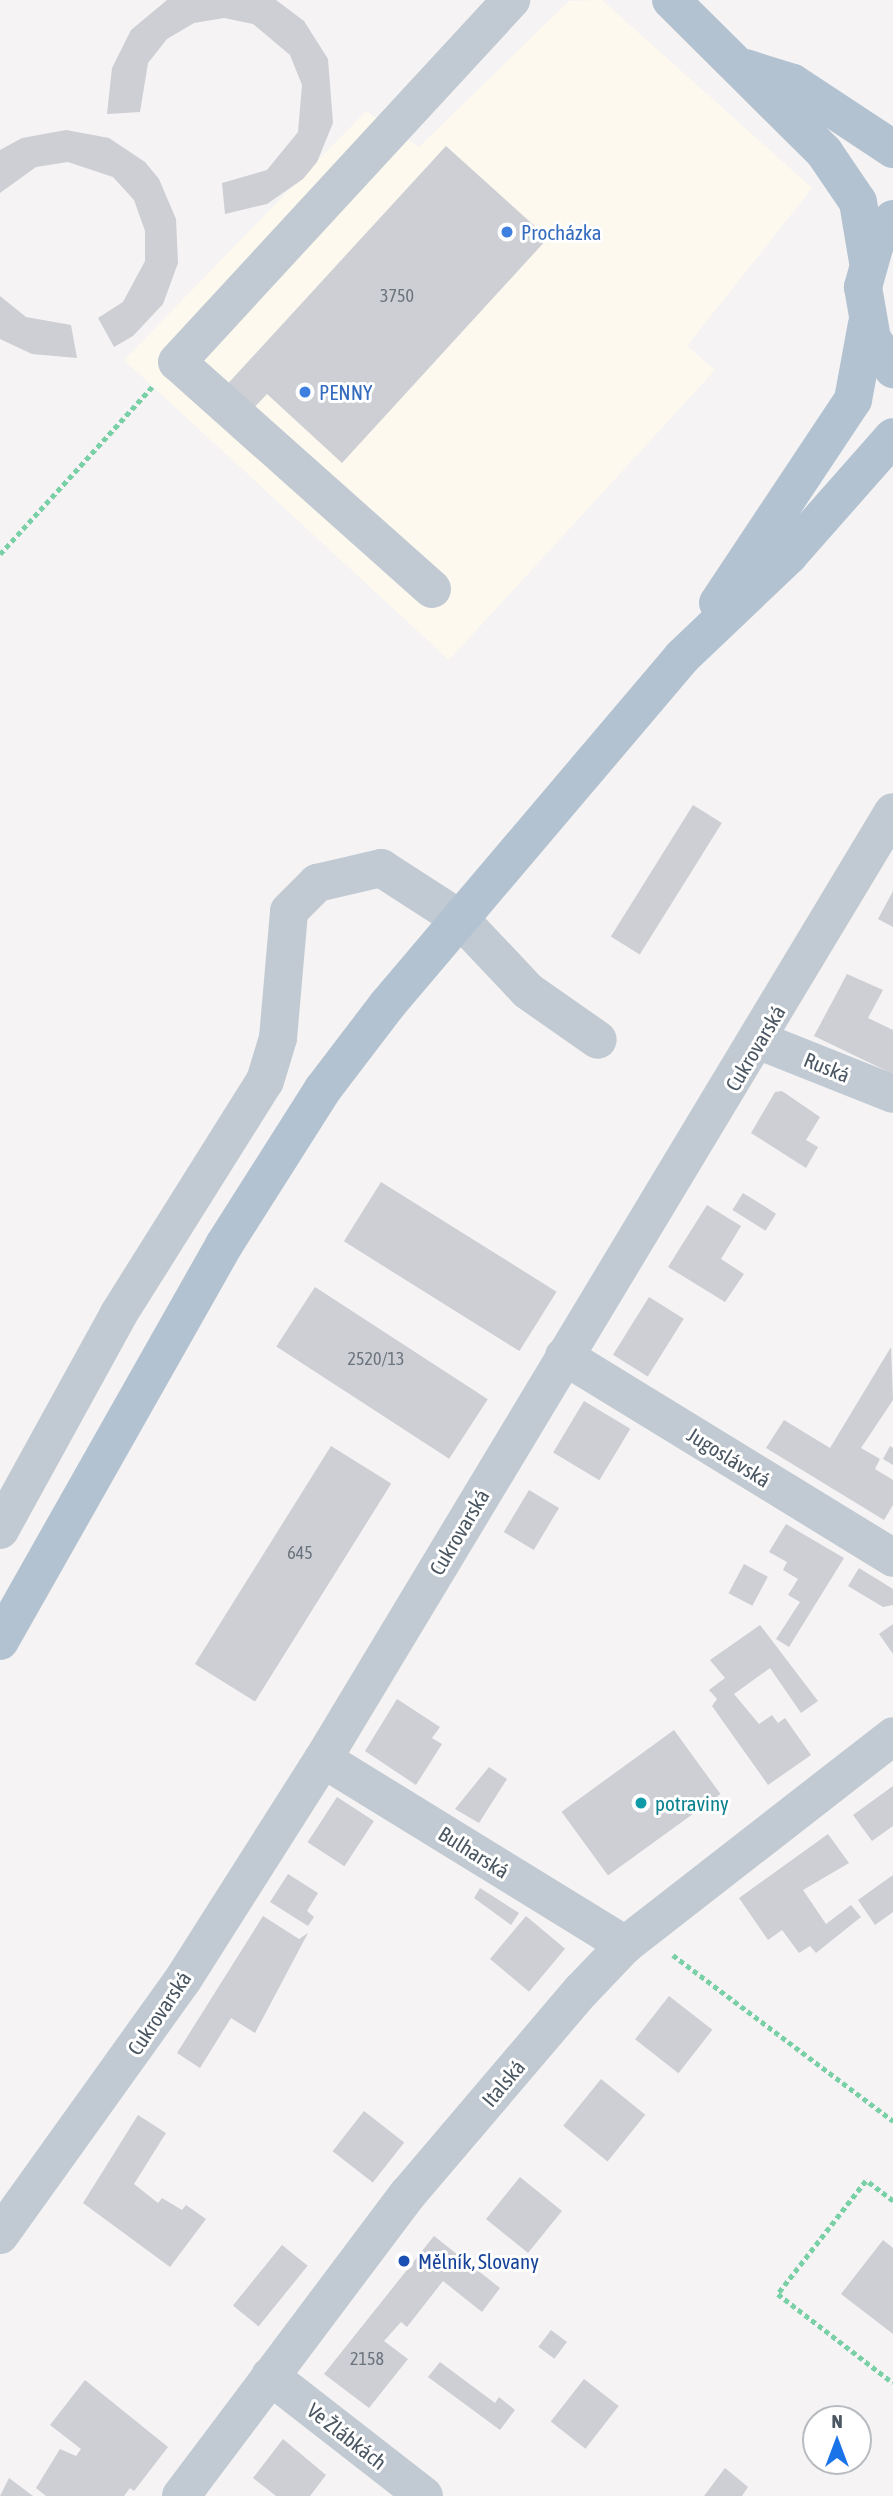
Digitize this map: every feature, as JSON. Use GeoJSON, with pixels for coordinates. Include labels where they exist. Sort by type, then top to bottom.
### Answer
{"type":"FeatureCollection","features":[{"type":"Feature","properties":{"kind":"main road"},"geometry":{"type":"LineString","coordinates":[[671,0],[745,68],[846,183],[864,217],[868,262],[863,287],[867,324],[852,400],[682,657]]}},
{"type":"Feature","properties":{"kind":"main road"},"geometry":{"type":"LineString","coordinates":[[745,68],[793,83],[893,149]]}},
{"type":"Feature","properties":{"kind":"main road"},"geometry":{"type":"LineString","coordinates":[[868,262],[893,219]]}},
{"type":"Feature","properties":{"kind":"main road"},"geometry":{"type":"LineString","coordinates":[[867,324],[893,369]]}},
{"type":"Feature","properties":{"kind":"main road"},"geometry":{"type":"LineString","coordinates":[[0,1641],[272,1166],[387,1005],[682,657],[789,555],[893,437]]}},
{"type":"Feature","properties":{"kind":"street"},"geometry":{"type":"LineString","coordinates":[[432,589],[177,362],[511,0]]}},
{"type":"Feature","properties":{"kind":"street","name":"Cukrovarská"},"geometry":{"type":"LineString","coordinates":[[0,2235],[182,1982],[323,1759],[564,1356],[760,1041],[893,812]]}},
{"type":"Feature","properties":{"kind":"street"},"geometry":{"type":"LineString","coordinates":[[0,1530],[118,1315],[265,1081],[278,1038],[289,911],[317,883],[381,868],[460,919],[528,991],[598,1040]]}},
{"type":"Feature","properties":{"kind":"street","name":"Ruská"},"geometry":{"type":"LineString","coordinates":[[760,1041],[893,1094]]}},
{"type":"Feature","properties":{"kind":"street","name":"Jugoslávská"},"geometry":{"type":"LineString","coordinates":[[564,1356],[893,1558]]}},
{"type":"Feature","properties":{"kind":"street","name":"Italská"},"geometry":{"type":"LineString","coordinates":[[181,2496],[408,2194],[634,1938],[893,1736]]}},
{"type":"Feature","properties":{"kind":"street","name":"Bulharská"},"geometry":{"type":"LineString","coordinates":[[323,1759],[634,1938]]}},
{"type":"Feature","properties":{"kind":"street","name":"Ve Žlábkách"},"geometry":{"type":"LineString","coordinates":[[270,2376],[424,2496]]}},
{"type":"Feature","properties":{"kind":"path"},"geometry":{"type":"LineString","coordinates":[[0,554],[120,418],[177,362]]}},
{"type":"Feature","properties":{"kind":"path"},"geometry":{"type":"LineString","coordinates":[[634,1938],[893,2121]]}},
{"type":"Feature","properties":{"kind":"path"},"geometry":{"type":"LineString","coordinates":[[893,2201],[866,2181],[778,2294],[893,2383]]}},
{"type":"Feature","properties":{"kind":"shaded area"},"geometry":{"type":"Polygon","coordinates":[[[602,0],[812,188],[687,346],[715,370],[449,660],[124,360],[366,111],[419,147],[569,1],[602,0]]]}},
{"type":"Feature","properties":{"kind":"building"},"geometry":{"type":"Polygon","coordinates":[[[167,0],[276,0],[304,21],[328,59],[333,123],[317,162],[303,179],[267,204],[225,214],[222,183],[267,170],[298,132],[302,85],[290,55],[253,24],[224,18],[194,23],[167,39],[148,63],[140,112],[107,114],[112,68],[131,30],[167,0]]]}},
{"type":"Feature","properties":{"kind":"building"},"geometry":{"type":"Polygon","coordinates":[[[66,130],[109,138],[145,162],[159,179],[176,219],[178,263],[163,304],[133,336],[114,347],[98,318],[123,302],[145,261],[145,231],[134,200],[113,177],[68,162],[36,167],[0,193],[0,150],[22,138],[66,130]]]}},
{"type":"Feature","properties":{"kind":"building"},"geometry":{"type":"Polygon","coordinates":[[[446,146],[548,238],[342,463],[267,394],[248,414],[222,390],[446,146]]]}},
{"type":"Feature","properties":{"kind":"building"},"geometry":{"type":"Polygon","coordinates":[[[0,296],[26,317],[71,325],[77,358],[32,354],[0,339],[0,296]]]}},
{"type":"Feature","properties":{"kind":"building"},"geometry":{"type":"Polygon","coordinates":[[[693,805],[722,823],[640,954],[611,936],[693,805]]]}},
{"type":"Feature","properties":{"kind":"building"},"geometry":{"type":"Polygon","coordinates":[[[893,891],[893,927],[878,919],[893,891]]]}},
{"type":"Feature","properties":{"kind":"building"},"geometry":{"type":"Polygon","coordinates":[[[847,974],[883,990],[868,1018],[893,1030],[893,1074],[814,1036],[847,974]]]}},
{"type":"Feature","properties":{"kind":"building"},"geometry":{"type":"Polygon","coordinates":[[[782,1091],[820,1117],[806,1140],[818,1147],[806,1168],[751,1133],[775,1092],[782,1091]]]}},
{"type":"Feature","properties":{"kind":"building"},"geometry":{"type":"Polygon","coordinates":[[[381,1182],[557,1292],[519,1351],[344,1241],[381,1182]]]}},
{"type":"Feature","properties":{"kind":"building"},"geometry":{"type":"Polygon","coordinates":[[[743,1193],[776,1214],[765,1231],[732,1210],[743,1193]]]}},
{"type":"Feature","properties":{"kind":"building"},"geometry":{"type":"Polygon","coordinates":[[[707,1205],[741,1226],[721,1259],[744,1274],[725,1302],[668,1267],[707,1205]]]}},
{"type":"Feature","properties":{"kind":"building"},"geometry":{"type":"Polygon","coordinates":[[[315,1287],[488,1399],[449,1459],[276,1347],[315,1287]]]}},
{"type":"Feature","properties":{"kind":"building"},"geometry":{"type":"Polygon","coordinates":[[[649,1297],[684,1319],[648,1376],[613,1355],[649,1297]]]}},
{"type":"Feature","properties":{"kind":"building"},"geometry":{"type":"Polygon","coordinates":[[[891,1347],[893,1400],[861,1448],[880,1459],[875,1469],[893,1480],[893,1505],[884,1520],[766,1448],[784,1420],[830,1448],[891,1347]]]}},
{"type":"Feature","properties":{"kind":"building"},"geometry":{"type":"Polygon","coordinates":[[[584,1401],[630,1429],[599,1480],[553,1452],[584,1401]]]}},
{"type":"Feature","properties":{"kind":"building"},"geometry":{"type":"Polygon","coordinates":[[[331,1446],[391,1484],[255,1702],[195,1664],[331,1446]]]}},
{"type":"Feature","properties":{"kind":"building"},"geometry":{"type":"Polygon","coordinates":[[[890,1446],[893,1448],[893,1465],[883,1459],[890,1446]]]}},
{"type":"Feature","properties":{"kind":"building"},"geometry":{"type":"Polygon","coordinates":[[[529,1490],[559,1508],[534,1550],[504,1532],[529,1490]]]}},
{"type":"Feature","properties":{"kind":"building"},"geometry":{"type":"Polygon","coordinates":[[[786,1524],[844,1558],[789,1647],[776,1639],[800,1602],[788,1595],[798,1579],[783,1570],[787,1562],[769,1552],[786,1524]]]}},
{"type":"Feature","properties":{"kind":"building"},"geometry":{"type":"Polygon","coordinates":[[[744,1564],[768,1577],[752,1606],[729,1593],[744,1564]]]}},
{"type":"Feature","properties":{"kind":"building"},"geometry":{"type":"Polygon","coordinates":[[[859,1568],[893,1589],[893,1605],[883,1607],[848,1586],[859,1568]]]}},
{"type":"Feature","properties":{"kind":"building"},"geometry":{"type":"Polygon","coordinates":[[[893,1624],[893,1654],[879,1634],[893,1624]]]}},
{"type":"Feature","properties":{"kind":"building"},"geometry":{"type":"Polygon","coordinates":[[[760,1625],[818,1701],[801,1713],[770,1668],[734,1694],[759,1724],[772,1715],[778,1723],[785,1718],[811,1755],[768,1785],[712,1706],[717,1699],[709,1690],[725,1678],[710,1660],[760,1625]]]}},
{"type":"Feature","properties":{"kind":"building"},"geometry":{"type":"Polygon","coordinates":[[[397,1699],[440,1727],[432,1738],[442,1744],[416,1785],[365,1751],[397,1699]]]}},
{"type":"Feature","properties":{"kind":"building","name":"potraviny"},"geometry":{"type":"Polygon","coordinates":[[[674,1730],[720,1794],[608,1876],[562,1812],[674,1730]]]}},
{"type":"Feature","properties":{"kind":"building"},"geometry":{"type":"Polygon","coordinates":[[[489,1767],[507,1779],[479,1823],[455,1809],[489,1767]]]}},
{"type":"Feature","properties":{"kind":"building"},"geometry":{"type":"Polygon","coordinates":[[[893,1786],[893,1826],[872,1841],[853,1815],[893,1786]]]}},
{"type":"Feature","properties":{"kind":"building"},"geometry":{"type":"Polygon","coordinates":[[[337,1797],[374,1821],[344,1866],[308,1842],[337,1797]]]}},
{"type":"Feature","properties":{"kind":"building"},"geometry":{"type":"Polygon","coordinates":[[[828,1834],[849,1863],[803,1890],[826,1924],[851,1905],[861,1917],[816,1953],[810,1946],[799,1953],[782,1930],[768,1940],[739,1898],[828,1834]]]}},
{"type":"Feature","properties":{"kind":"building"},"geometry":{"type":"Polygon","coordinates":[[[288,1874],[318,1893],[307,1911],[314,1917],[308,1926],[270,1902],[288,1874]]]}},
{"type":"Feature","properties":{"kind":"building"},"geometry":{"type":"Polygon","coordinates":[[[893,1875],[893,1912],[875,1925],[858,1900],[893,1875]]]}},
{"type":"Feature","properties":{"kind":"building"},"geometry":{"type":"Polygon","coordinates":[[[480,1888],[519,1913],[511,1925],[474,1898],[480,1888]]]}},
{"type":"Feature","properties":{"kind":"building"},"geometry":{"type":"Polygon","coordinates":[[[263,1916],[299,1939],[308,1933],[255,2033],[231,2018],[200,2068],[177,2053],[263,1916]]]}},
{"type":"Feature","properties":{"kind":"building"},"geometry":{"type":"Polygon","coordinates":[[[526,1916],[565,1949],[529,1992],[490,1959],[526,1916]]]}},
{"type":"Feature","properties":{"kind":"building"},"geometry":{"type":"Polygon","coordinates":[[[669,1996],[712,2030],[678,2073],[635,2039],[669,1996]]]}},
{"type":"Feature","properties":{"kind":"building"},"geometry":{"type":"Polygon","coordinates":[[[601,2079],[645,2115],[608,2162],[563,2126],[601,2079]]]}},
{"type":"Feature","properties":{"kind":"building"},"geometry":{"type":"Polygon","coordinates":[[[364,2111],[404,2142],[373,2183],[333,2151],[364,2111]]]}},
{"type":"Feature","properties":{"kind":"building"},"geometry":{"type":"Polygon","coordinates":[[[138,2115],[166,2133],[134,2184],[158,2203],[162,2198],[182,2210],[186,2205],[206,2219],[170,2267],[83,2203],[138,2115]]]}},
{"type":"Feature","properties":{"kind":"building"},"geometry":{"type":"Polygon","coordinates":[[[520,2177],[562,2211],[528,2253],[486,2219],[520,2177]]]}},
{"type":"Feature","properties":{"kind":"building"},"geometry":{"type":"Polygon","coordinates":[[[434,2236],[500,2288],[482,2312],[443,2281],[407,2327],[401,2322],[384,2341],[408,2359],[369,2408],[324,2374],[434,2236]]]}},
{"type":"Feature","properties":{"kind":"building"},"geometry":{"type":"Polygon","coordinates":[[[883,2240],[893,2248],[893,2334],[841,2294],[883,2240]]]}},
{"type":"Feature","properties":{"kind":"building"},"geometry":{"type":"Polygon","coordinates":[[[282,2245],[308,2266],[259,2326],[233,2306],[282,2245]]]}},
{"type":"Feature","properties":{"kind":"building"},"geometry":{"type":"Polygon","coordinates":[[[551,2330],[567,2342],[554,2359],[538,2347],[551,2330]]]}},
{"type":"Feature","properties":{"kind":"building"},"geometry":{"type":"Polygon","coordinates":[[[440,2362],[495,2403],[499,2397],[515,2410],[500,2430],[428,2377],[440,2362]]]}},
{"type":"Feature","properties":{"kind":"building"},"geometry":{"type":"Polygon","coordinates":[[[584,2379],[619,2406],[585,2449],[551,2422],[584,2379]]]}},
{"type":"Feature","properties":{"kind":"building"},"geometry":{"type":"Polygon","coordinates":[[[85,2380],[168,2447],[134,2491],[130,2488],[124,2496],[46,2496],[36,2488],[60,2449],[76,2456],[81,2449],[50,2425],[85,2380]]]}},
{"type":"Feature","properties":{"kind":"building"},"geometry":{"type":"Polygon","coordinates":[[[283,2439],[326,2475],[310,2496],[276,2496],[253,2478],[283,2439]]]}},
{"type":"Feature","properties":{"kind":"building"},"geometry":{"type":"Polygon","coordinates":[[[725,2468],[748,2487],[742,2496],[704,2496],[725,2468]]]}},
{"type":"Feature","properties":{"kind":"building"},"geometry":{"type":"Polygon","coordinates":[[[9,2478],[33,2496],[0,2496],[9,2478]]]}},
{"type":"Feature","properties":{"kind":"place","name":"Procházka"},"geometry":{"type":"Point","coordinates":[507,232]}},
{"type":"Feature","properties":{"kind":"place","name":"PENNY"},"geometry":{"type":"Point","coordinates":[305,392]}},
{"type":"Feature","properties":{"kind":"place","name":"potraviny"},"geometry":{"type":"Point","coordinates":[641,1803]}},
{"type":"Feature","properties":{"kind":"place","name":"Mělník, Slovany"},"geometry":{"type":"Point","coordinates":[404,2261]}}]}
